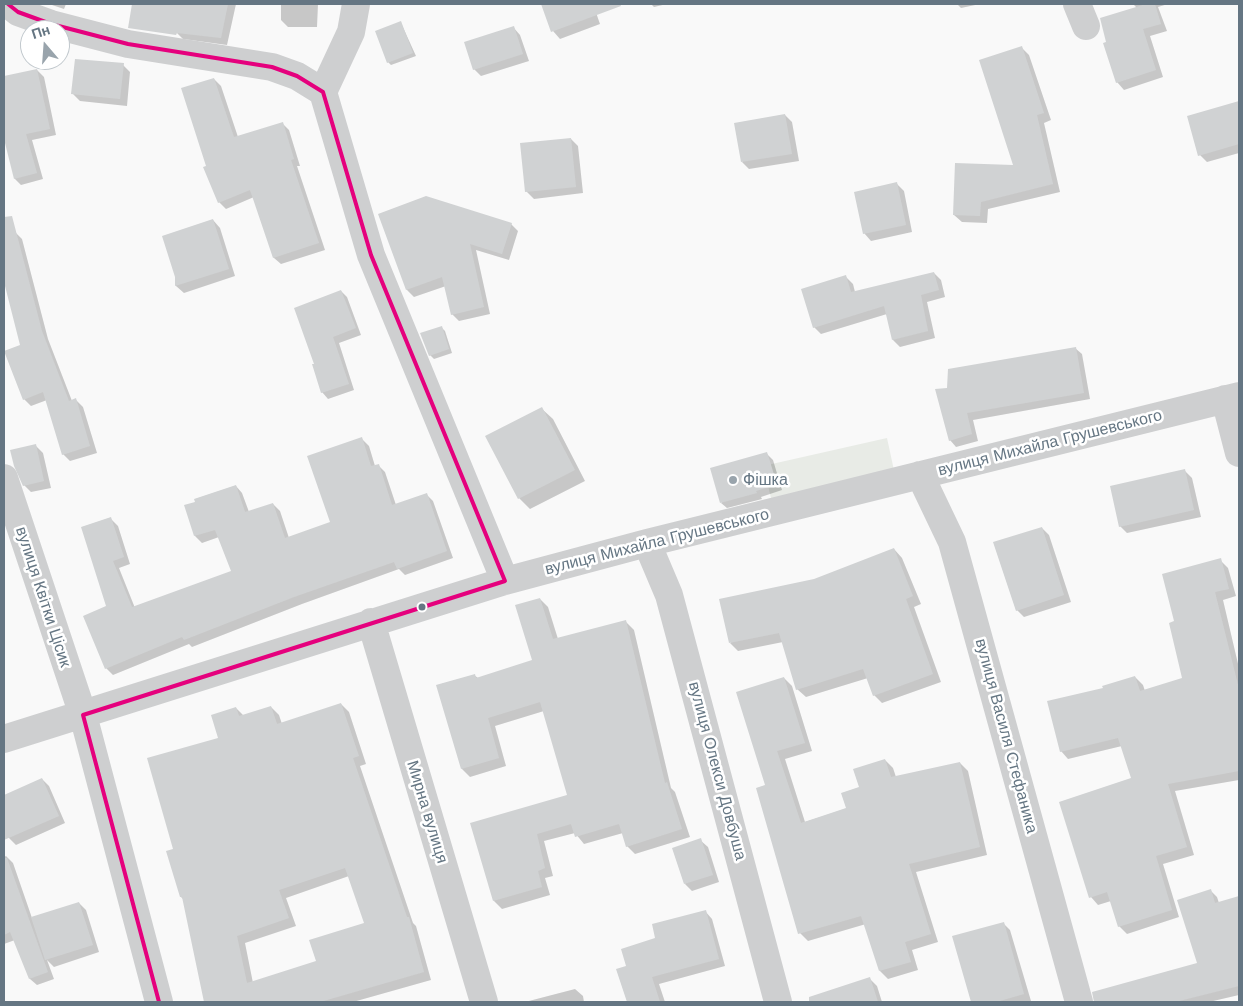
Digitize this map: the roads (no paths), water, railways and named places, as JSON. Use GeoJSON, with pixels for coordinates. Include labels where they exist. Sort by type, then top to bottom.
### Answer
{"type":"FeatureCollection","features":[{"type":"Feature","properties":{"kind":"street"},"geometry":{"type":"LineString","coordinates":[[8,4],[18,12],[51,24],[128,44],[272,68],[297,76],[323,92],[371,255],[505,581]]}},
{"type":"Feature","properties":{"kind":"street"},"geometry":{"type":"LineString","coordinates":[[323,92],[352,32],[356,4]]}},
{"type":"Feature","properties":{"kind":"street"},"geometry":{"type":"LineString","coordinates":[[1232,398],[1239,453]]}},
{"type":"Feature","properties":{"kind":"street","name":"вулиця Михайла Грушевського"},"geometry":{"type":"LineString","coordinates":[[4,739],[505,581],[647,543],[1232,398]]}},
{"type":"Feature","properties":{"kind":"street","name":"вулиця Василя Стефаника"},"geometry":{"type":"LineString","coordinates":[[920,475],[952,542],[1079,1002]]}},
{"type":"Feature","properties":{"kind":"street","name":"вулиця Квітки Цісик"},"geometry":{"type":"LineString","coordinates":[[4,478],[82,715],[159,1002]]}},
{"type":"Feature","properties":{"kind":"street","name":"вулиця Олекси Довбуша"},"geometry":{"type":"LineString","coordinates":[[647,543],[669,595],[778,1002]]}},
{"type":"Feature","properties":{"kind":"street","name":"Мирна вулиця"},"geometry":{"type":"LineString","coordinates":[[371,622],[484,1002]]}},
{"type":"Feature","properties":{"kind":"place","name":"Фішка"},"geometry":{"type":"Point","coordinates":[733,480]}}]}
